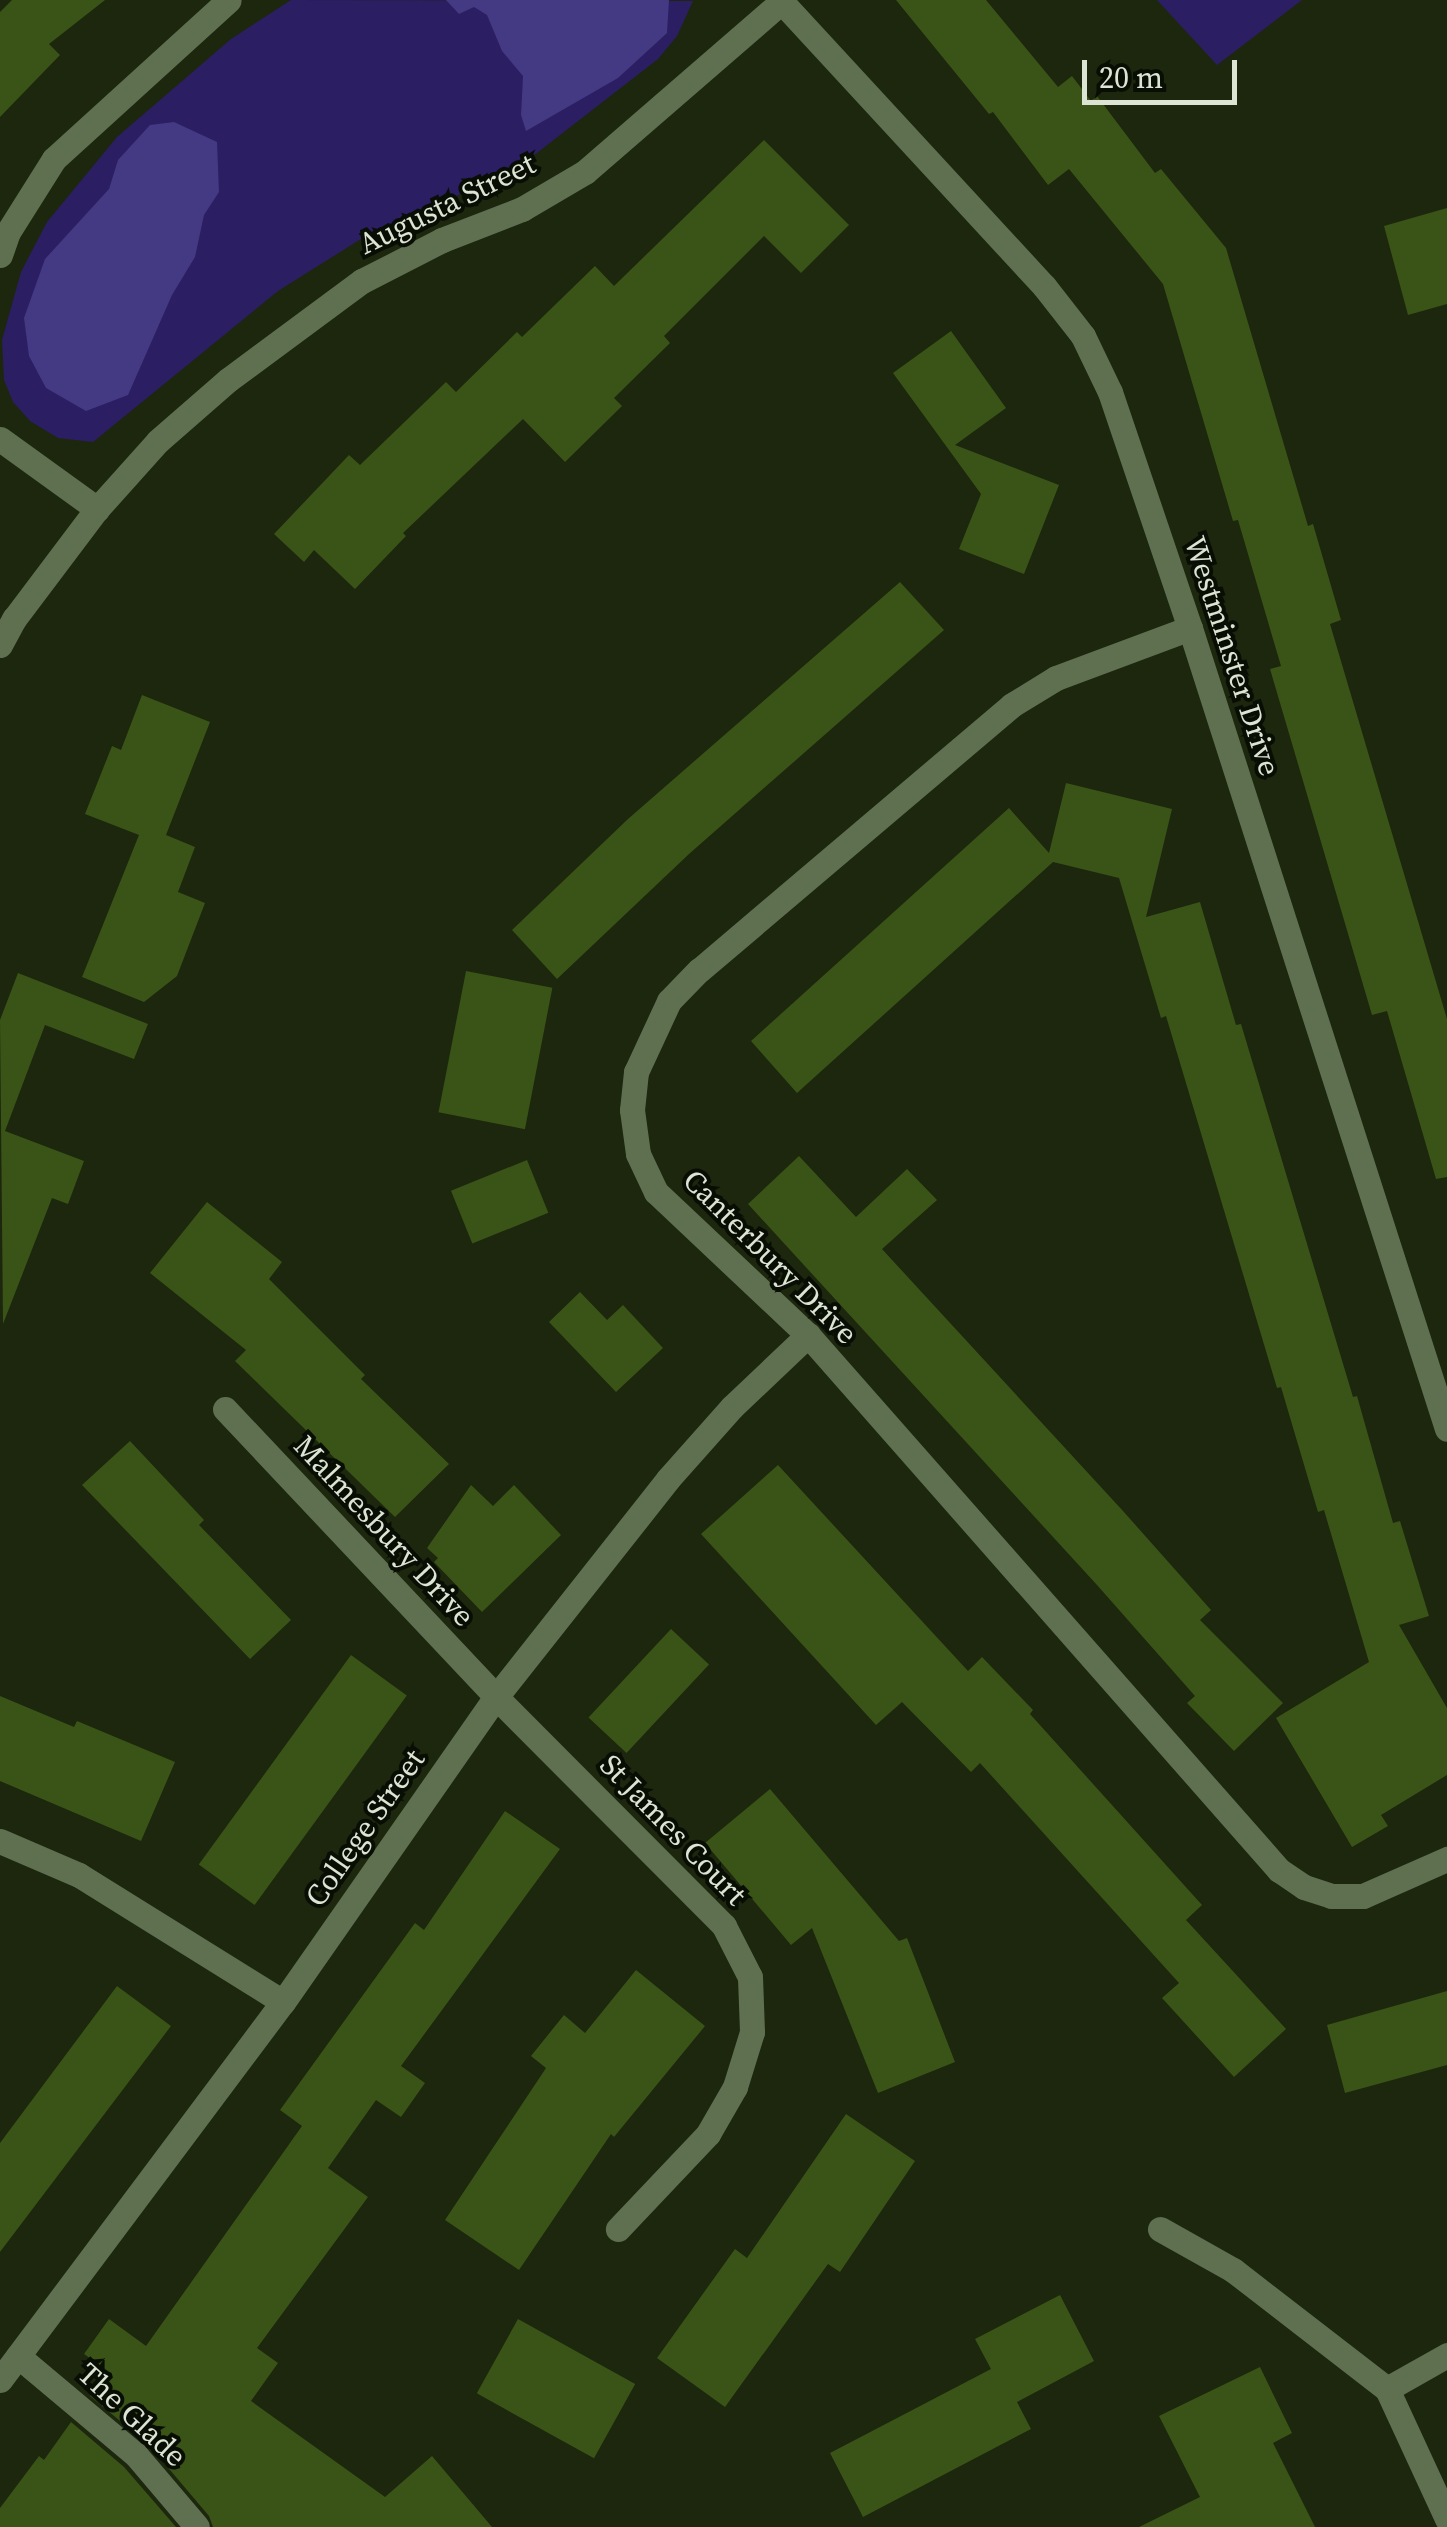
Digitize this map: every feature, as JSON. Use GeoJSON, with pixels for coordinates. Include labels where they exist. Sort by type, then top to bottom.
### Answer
{"type":"FeatureCollection","features":[{"type":"Feature","properties":{"kind":"street"},"geometry":{"type":"LineString","coordinates":[[0,255],[8,232],[54,159],[116,98],[229,0]]}},
{"type":"Feature","properties":{"kind":"street","name":"Augusta Street"},"geometry":{"type":"LineString","coordinates":[[0,645],[14,619],[97,509],[158,441],[228,380],[362,281],[442,240],[522,208],[584,172],[781,1]]}},
{"type":"Feature","properties":{"kind":"street","name":"Westminster Drive"},"geometry":{"type":"LineString","coordinates":[[781,1],[1004,240],[1083,336],[1110,392],[1190,628],[1447,1429]]}},
{"type":"Feature","properties":{"kind":"street"},"geometry":{"type":"LineString","coordinates":[[0,438],[97,509]]}},
{"type":"Feature","properties":{"kind":"street","name":"Canterbury Drive"},"geometry":{"type":"LineString","coordinates":[[1190,628],[1056,678],[1012,705],[700,970],[670,1000],[650,1035],[636,1072],[632,1110],[638,1154],[656,1192],[808,1335],[1280,1870],[1304,1887],[1331,1896],[1363,1896],[1447,1859]]}},
{"type":"Feature","properties":{"kind":"street","name":"College Street"},"geometry":{"type":"LineString","coordinates":[[0,2380],[284,2002],[496,1697],[668,1479],[732,1407],[808,1335]]}},
{"type":"Feature","properties":{"kind":"street","name":"Malmesbury Drive"},"geometry":{"type":"LineString","coordinates":[[225,1409],[496,1697]]}},
{"type":"Feature","properties":{"kind":"street","name":"St James Court"},"geometry":{"type":"LineString","coordinates":[[496,1697],[724,1926],[750,1977],[752,2032],[735,2087],[708,2134],[618,2229]]}},
{"type":"Feature","properties":{"kind":"street"},"geometry":{"type":"LineString","coordinates":[[0,1841],[79,1875],[284,2002]]}},
{"type":"Feature","properties":{"kind":"street"},"geometry":{"type":"LineString","coordinates":[[1160,2229],[1233,2270],[1387,2389],[1447,2518]]}},
{"type":"Feature","properties":{"kind":"street"},"geometry":{"type":"LineString","coordinates":[[1387,2389],[1447,2355]]}},
{"type":"Feature","properties":{"kind":"street","name":"The Glade"},"geometry":{"type":"LineString","coordinates":[[18,2356],[136,2455],[197,2527]]}},
{"type":"Feature","properties":{"kind":"shaded area"},"geometry":{"type":"Polygon","coordinates":[[[291,0],[693,1],[677,36],[658,59],[515,170],[364,237],[278,291],[93,442],[58,438],[30,421],[13,402],[4,380],[2,340],[21,272],[47,222],[117,137],[231,39],[291,0]]]}},
{"type":"Feature","properties":{"kind":"shaded area"},"geometry":{"type":"Polygon","coordinates":[[[446,0],[669,0],[667,33],[618,78],[526,131],[521,115],[523,76],[502,51],[487,15],[474,7],[459,14],[446,0]]]}},
{"type":"Feature","properties":{"kind":"shaded area"},"geometry":{"type":"Polygon","coordinates":[[[1157,0],[1302,0],[1217,65],[1157,0]]]}},
{"type":"Feature","properties":{"kind":"shaded area"},"geometry":{"type":"Polygon","coordinates":[[[174,122],[217,142],[219,192],[204,215],[195,257],[172,295],[128,395],[86,411],[46,388],[29,356],[24,318],[45,259],[109,189],[118,160],[150,125],[174,122]]]}},
{"type":"Feature","properties":{"kind":"building"},"geometry":{"type":"Polygon","coordinates":[[[12,0],[105,0],[49,44],[60,55],[0,117],[0,12],[12,0]]]}},
{"type":"Feature","properties":{"kind":"building"},"geometry":{"type":"Polygon","coordinates":[[[896,0],[986,0],[1058,87],[1072,76],[1091,101],[1097,96],[1155,173],[1161,169],[1226,248],[1308,526],[1313,524],[1341,620],[1330,624],[1447,1019],[1447,1177],[1436,1179],[1387,1011],[1372,1015],[1270,669],[1281,666],[1238,520],[1233,521],[1163,284],[1069,169],[1048,185],[993,112],[989,114],[896,0]]]}},
{"type":"Feature","properties":{"kind":"building"},"geometry":{"type":"Polygon","coordinates":[[[764,140],[849,225],[801,273],[764,236],[664,336],[670,343],[614,398],[622,406],[565,462],[523,419],[403,533],[406,536],[355,589],[314,550],[304,562],[274,534],[349,455],[360,465],[446,382],[456,392],[517,332],[522,337],[595,266],[614,286],[764,140]]]}},
{"type":"Feature","properties":{"kind":"building"},"geometry":{"type":"Polygon","coordinates":[[[1447,208],[1447,304],[1408,315],[1384,226],[1447,208]]]}},
{"type":"Feature","properties":{"kind":"building"},"geometry":{"type":"Polygon","coordinates":[[[951,331],[1006,408],[955,445],[1059,485],[1024,574],[959,549],[981,494],[893,373],[951,331]]]}},
{"type":"Feature","properties":{"kind":"building"},"geometry":{"type":"Polygon","coordinates":[[[900,582],[944,630],[689,854],[557,979],[512,930],[628,819],[900,582]]]}},
{"type":"Feature","properties":{"kind":"building"},"geometry":{"type":"Polygon","coordinates":[[[142,695],[210,722],[166,835],[195,847],[178,892],[205,903],[177,976],[144,1002],[82,977],[139,835],[85,814],[112,746],[121,750],[142,695]]]}},
{"type":"Feature","properties":{"kind":"building"},"geometry":{"type":"Polygon","coordinates":[[[1066,783],[1172,809],[1146,917],[1200,902],[1236,1025],[1241,1024],[1353,1397],[1357,1396],[1393,1523],[1400,1521],[1429,1616],[1399,1625],[1447,1708],[1447,1775],[1381,1815],[1388,1826],[1352,1847],[1276,1718],[1369,1662],[1324,1510],[1318,1512],[1281,1387],[1277,1388],[1166,1016],[1161,1018],[1119,878],[1053,862],[797,1093],[751,1041],[1009,808],[1049,853],[1066,783]]]}},
{"type":"Feature","properties":{"kind":"building"},"geometry":{"type":"Polygon","coordinates":[[[466,971],[552,988],[525,1129],[439,1112],[466,971]]]}},
{"type":"Feature","properties":{"kind":"building"},"geometry":{"type":"Polygon","coordinates":[[[18,973],[148,1024],[134,1059],[45,1025],[5,1131],[84,1161],[68,1204],[52,1198],[3,1324],[0,1020],[18,973]]]}},
{"type":"Feature","properties":{"kind":"building"},"geometry":{"type":"Polygon","coordinates":[[[799,1156],[856,1217],[907,1169],[937,1200],[882,1249],[1211,1610],[1200,1620],[1283,1703],[1234,1751],[1187,1703],[1195,1696],[1097,1585],[748,1204],[799,1156]]]}},
{"type":"Feature","properties":{"kind":"building"},"geometry":{"type":"Polygon","coordinates":[[[527,1160],[548,1213],[472,1244],[451,1191],[527,1160]]]}},
{"type":"Feature","properties":{"kind":"building"},"geometry":{"type":"Polygon","coordinates":[[[207,1202],[282,1262],[269,1279],[365,1375],[361,1379],[449,1464],[395,1517],[235,1361],[246,1350],[150,1273],[207,1202]]]}},
{"type":"Feature","properties":{"kind":"building"},"geometry":{"type":"Polygon","coordinates":[[[580,1292],[607,1320],[623,1305],[663,1348],[616,1392],[549,1322],[580,1292]]]}},
{"type":"Feature","properties":{"kind":"building"},"geometry":{"type":"Polygon","coordinates":[[[130,1441],[204,1520],[199,1525],[291,1620],[250,1659],[82,1485],[130,1441]]]}},
{"type":"Feature","properties":{"kind":"building"},"geometry":{"type":"Polygon","coordinates":[[[778,1465],[968,1671],[982,1657],[1202,1905],[1186,1920],[1286,2029],[1234,2077],[1162,1998],[1179,1983],[980,1763],[971,1772],[902,1702],[876,1725],[701,1534],[778,1465]]]}},
{"type":"Feature","properties":{"kind":"building"},"geometry":{"type":"Polygon","coordinates":[[[471,1485],[493,1506],[514,1485],[561,1535],[482,1612],[434,1562],[438,1558],[427,1548],[471,1485]]]}},
{"type":"Feature","properties":{"kind":"building"},"geometry":{"type":"Polygon","coordinates":[[[671,1629],[709,1664],[627,1753],[588,1717],[671,1629]]]}},
{"type":"Feature","properties":{"kind":"building"},"geometry":{"type":"Polygon","coordinates":[[[351,1655],[407,1696],[255,1905],[199,1865],[351,1655]]]}},
{"type":"Feature","properties":{"kind":"building"},"geometry":{"type":"Polygon","coordinates":[[[0,1696],[74,1727],[77,1721],[175,1762],[141,1841],[0,1781],[0,1696]]]}},
{"type":"Feature","properties":{"kind":"building"},"geometry":{"type":"Polygon","coordinates":[[[770,1789],[899,1941],[907,1938],[955,2062],[878,2093],[812,1928],[791,1945],[705,1843],[770,1789]]]}},
{"type":"Feature","properties":{"kind":"building"},"geometry":{"type":"Polygon","coordinates":[[[505,1811],[560,1849],[401,2066],[425,2083],[401,2117],[376,2100],[328,2168],[368,2197],[257,2348],[278,2363],[251,2401],[385,2497],[432,2456],[492,2527],[213,2527],[209,2516],[148,2444],[90,2396],[108,2371],[84,2354],[109,2319],[146,2346],[302,2126],[280,2110],[415,1923],[424,1930],[505,1811]]]}},
{"type":"Feature","properties":{"kind":"building"},"geometry":{"type":"Polygon","coordinates":[[[636,1970],[705,2026],[614,2137],[611,2134],[519,2270],[445,2220],[546,2068],[531,2056],[564,2015],[585,2033],[636,1970]]]}},
{"type":"Feature","properties":{"kind":"building"},"geometry":{"type":"Polygon","coordinates":[[[117,1986],[171,2026],[0,2252],[0,2143],[117,1986]]]}},
{"type":"Feature","properties":{"kind":"building"},"geometry":{"type":"Polygon","coordinates":[[[1447,1991],[1447,2065],[1345,2093],[1327,2025],[1447,1991]]]}},
{"type":"Feature","properties":{"kind":"building"},"geometry":{"type":"Polygon","coordinates":[[[846,2114],[915,2161],[840,2272],[828,2264],[725,2407],[657,2358],[735,2249],[747,2258],[846,2114]]]}},
{"type":"Feature","properties":{"kind":"building"},"geometry":{"type":"Polygon","coordinates":[[[1060,2295],[1094,2361],[1017,2402],[1031,2429],[863,2517],[830,2453],[991,2369],[975,2339],[1060,2295]]]}},
{"type":"Feature","properties":{"kind":"building"},"geometry":{"type":"Polygon","coordinates":[[[518,2319],[635,2384],[594,2458],[477,2393],[518,2319]]]}},
{"type":"Feature","properties":{"kind":"building"},"geometry":{"type":"Polygon","coordinates":[[[1260,2367],[1292,2433],[1273,2443],[1315,2527],[1139,2527],[1200,2497],[1159,2416],[1260,2367]]]}},
{"type":"Feature","properties":{"kind":"building"},"geometry":{"type":"Polygon","coordinates":[[[71,2422],[124,2467],[176,2527],[0,2527],[0,2508],[39,2456],[44,2460],[71,2422]]]}}]}
